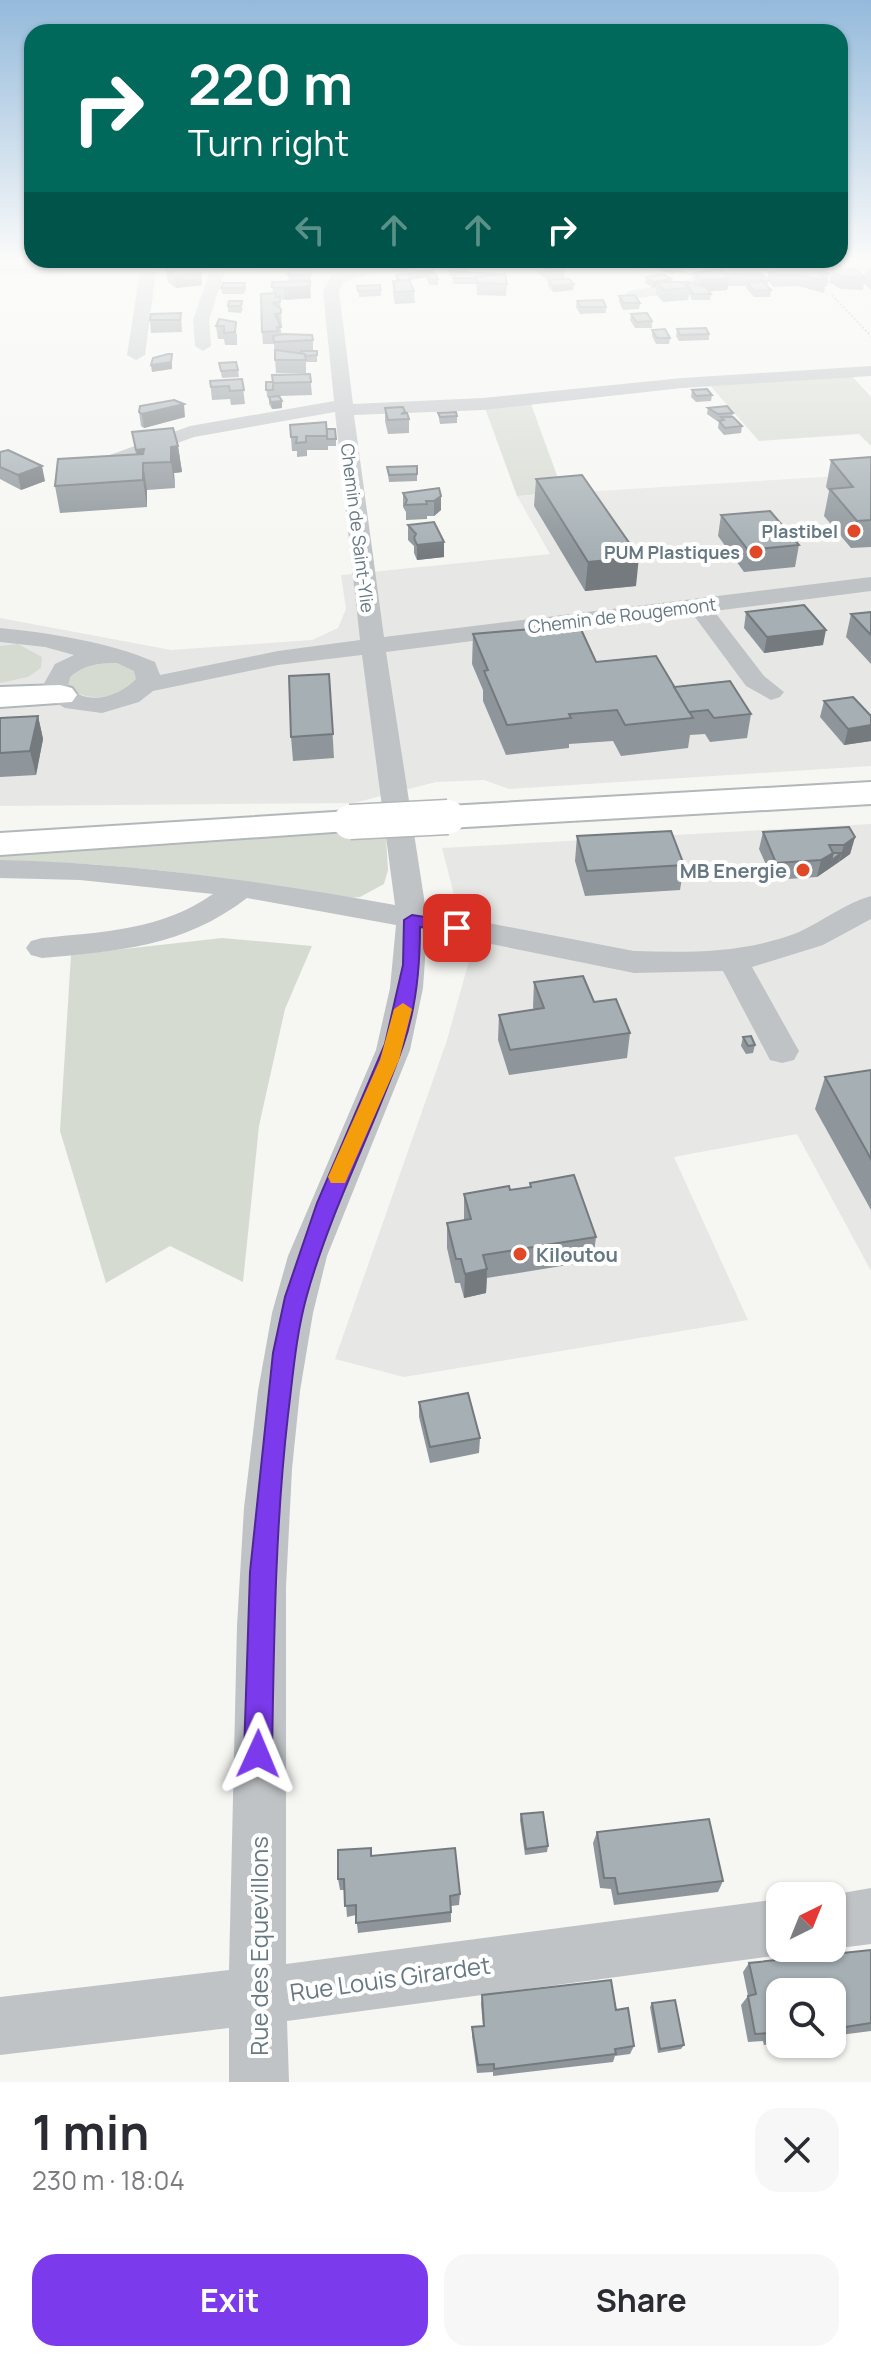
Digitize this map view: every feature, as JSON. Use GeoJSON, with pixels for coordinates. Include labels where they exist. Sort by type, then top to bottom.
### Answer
{"type":"FeatureCollection","features":[{"type":"Feature","properties":{"kind":"main road"},"geometry":{"type":"LineString","coordinates":[[0,687],[58,683]]}},
{"type":"Feature","properties":{"kind":"main road"},"geometry":{"type":"LineString","coordinates":[[0,697],[58,683]]}},
{"type":"Feature","properties":{"kind":"main road"},"geometry":{"type":"LineString","coordinates":[[0,844],[871,793]]}},
{"type":"Feature","properties":{"kind":"main road"},"geometry":{"type":"LineString","coordinates":[[0,829],[281,819],[303,825]]}},
{"type":"Feature","properties":{"kind":"street","name":"Chemin de Saint-Ylie"},"geometry":{"type":"LineString","coordinates":[[339,361],[373,646],[412,920]]}},
{"type":"Feature","properties":{"kind":"street"},"geometry":{"type":"LineString","coordinates":[[114,460],[190,432],[344,407],[453,406],[682,383],[871,371]]}},
{"type":"Feature","properties":{"kind":"street","name":"Chemin de Rougemont"},"geometry":{"type":"LineString","coordinates":[[144,674],[871,584]]}},
{"type":"Feature","properties":{"kind":"street"},"geometry":{"type":"LineString","coordinates":[[698,606],[755,681],[771,692]]}},
{"type":"Feature","properties":{"kind":"street"},"geometry":{"type":"LineString","coordinates":[[11,636],[132,659],[144,674],[137,693],[117,713],[86,704],[58,683],[50,655],[11,636]]}},
{"type":"Feature","properties":{"kind":"street"},"geometry":{"type":"LineString","coordinates":[[58,683],[77,661],[107,655]]}},
{"type":"Feature","properties":{"kind":"street"},"geometry":{"type":"LineString","coordinates":[[0,869],[145,875],[241,888],[634,962],[692,964],[733,961],[795,947],[842,925],[871,906]]}},
{"type":"Feature","properties":{"kind":"street"},"geometry":{"type":"LineString","coordinates":[[42,948],[148,936],[183,926],[214,911],[241,888]]}},
{"type":"Feature","properties":{"kind":"street","name":"Rue des Equevillons"},"geometry":{"type":"LineString","coordinates":[[259,2082],[257,1996],[262,1572],[284,1353],[311,1247],[389,1060],[399,1028],[411,965],[412,920]]}},
{"type":"Feature","properties":{"kind":"street"},"geometry":{"type":"LineString","coordinates":[[733,961],[782,1051]]}},
{"type":"Feature","properties":{"kind":"street"},"geometry":{"type":"LineString","coordinates":[[846,1919],[871,1916]]}},
{"type":"Feature","properties":{"kind":"street","name":"Rue Louis Girardet"},"geometry":{"type":"LineString","coordinates":[[0,2026],[257,1996],[766,1929]]}},
{"type":"Feature","properties":{"kind":"shaded area"},"geometry":{"type":"Polygon","coordinates":[[[851,375],[871,397],[871,446],[859,434],[759,441],[707,382],[851,375]]]}},
{"type":"Feature","properties":{"kind":"shaded area"},"geometry":{"type":"Polygon","coordinates":[[[531,404],[563,492],[517,496],[485,408],[531,404]]]}},
{"type":"Feature","properties":{"kind":"shaded area"},"geometry":{"type":"Polygon","coordinates":[[[871,474],[871,766],[509,789],[484,780],[436,782],[354,803],[0,806],[0,618],[171,650],[312,640],[338,628],[346,609],[341,575],[550,554],[517,496],[871,474]]]}},
{"type":"Feature","properties":{"kind":"shaded area"},"geometry":{"type":"Polygon","coordinates":[[[18,644],[42,657],[41,668],[28,677],[0,683],[0,646],[18,644]]]}},
{"type":"Feature","properties":{"kind":"shaded area"},"geometry":{"type":"Polygon","coordinates":[[[111,661],[133,668],[138,678],[123,691],[105,697],[86,696],[68,689],[67,678],[83,665],[111,661]]]}},
{"type":"Feature","properties":{"kind":"shaded area"},"geometry":{"type":"Polygon","coordinates":[[[871,824],[871,1271],[797,1134],[674,1157],[748,1320],[404,1377],[335,1359],[447,1040],[470,957],[442,848],[871,824]]]}},
{"type":"Feature","properties":{"kind":"shaded area"},"geometry":{"type":"Polygon","coordinates":[[[359,832],[364,838],[386,837],[388,870],[384,884],[360,897],[348,898],[175,872],[89,864],[0,861],[0,853],[359,832]]]}},
{"type":"Feature","properties":{"kind":"shaded area"},"geometry":{"type":"Polygon","coordinates":[[[222,938],[312,946],[285,1009],[259,1126],[243,1282],[170,1246],[106,1283],[60,1131],[71,955],[222,938]]]}},
{"type":"Feature","properties":{"kind":"building"},"geometry":{"type":"Polygon","coordinates":[[[152,361],[171,361],[171,362],[151,365],[152,361]]]}},
{"type":"Feature","properties":{"kind":"building"},"geometry":{"type":"Polygon","coordinates":[[[236,362],[238,370],[221,371],[219,363],[236,362]]]}},
{"type":"Feature","properties":{"kind":"building"},"geometry":{"type":"Polygon","coordinates":[[[310,374],[311,382],[273,383],[272,375],[310,374]]]}},
{"type":"Feature","properties":{"kind":"building"},"geometry":{"type":"Polygon","coordinates":[[[242,379],[244,390],[230,391],[229,386],[211,387],[210,381],[242,379]]]}},
{"type":"Feature","properties":{"kind":"building"},"geometry":{"type":"Polygon","coordinates":[[[266,382],[273,382],[273,390],[266,390],[266,382]]]}},
{"type":"Feature","properties":{"kind":"building"},"geometry":{"type":"Polygon","coordinates":[[[707,389],[712,395],[696,396],[692,390],[707,389]]]}},
{"type":"Feature","properties":{"kind":"building"},"geometry":{"type":"Polygon","coordinates":[[[279,396],[282,401],[271,402],[269,397],[279,396]]]}},
{"type":"Feature","properties":{"kind":"building"},"geometry":{"type":"Polygon","coordinates":[[[174,400],[184,404],[142,414],[139,412],[140,406],[174,400]]]}},
{"type":"Feature","properties":{"kind":"building"},"geometry":{"type":"Polygon","coordinates":[[[727,406],[733,413],[718,414],[708,408],[727,406]]]}},
{"type":"Feature","properties":{"kind":"building"},"geometry":{"type":"Polygon","coordinates":[[[403,407],[405,412],[401,414],[407,413],[409,419],[388,420],[385,408],[403,407]]]}},
{"type":"Feature","properties":{"kind":"building"},"geometry":{"type":"Polygon","coordinates":[[[456,412],[457,416],[440,417],[438,413],[456,412]]]}},
{"type":"Feature","properties":{"kind":"building"},"geometry":{"type":"Polygon","coordinates":[[[721,417],[733,417],[742,426],[725,428],[719,421],[724,420],[721,417]]]}},
{"type":"Feature","properties":{"kind":"building"},"geometry":{"type":"Polygon","coordinates":[[[326,422],[327,436],[306,436],[306,442],[296,443],[297,437],[291,437],[290,425],[326,422]]]}},
{"type":"Feature","properties":{"kind":"building"},"geometry":{"type":"Polygon","coordinates":[[[173,428],[178,446],[171,447],[171,462],[143,463],[143,480],[55,486],[58,459],[143,454],[144,449],[136,450],[132,432],[173,428]]]}},
{"type":"Feature","properties":{"kind":"building"},"geometry":{"type":"Polygon","coordinates":[[[327,429],[335,429],[336,439],[327,439],[327,429]]]}},
{"type":"Feature","properties":{"kind":"building"},"geometry":{"type":"Polygon","coordinates":[[[8,450],[42,466],[18,475],[0,467],[0,452],[8,450]]]}},
{"type":"Feature","properties":{"kind":"building"},"geometry":{"type":"Polygon","coordinates":[[[871,457],[871,520],[857,521],[830,489],[853,487],[831,460],[871,457]]]}},
{"type":"Feature","properties":{"kind":"building"},"geometry":{"type":"Polygon","coordinates":[[[417,466],[417,474],[389,475],[387,467],[417,466]]]}},
{"type":"Feature","properties":{"kind":"building"},"geometry":{"type":"Polygon","coordinates":[[[582,475],[639,557],[588,562],[536,479],[582,475]]]}},
{"type":"Feature","properties":{"kind":"building"},"geometry":{"type":"Polygon","coordinates":[[[439,488],[441,496],[434,501],[405,505],[407,500],[403,493],[439,488]]]}},
{"type":"Feature","properties":{"kind":"building"},"geometry":{"type":"Polygon","coordinates":[[[770,511],[799,545],[748,550],[721,515],[770,511]]]}},
{"type":"Feature","properties":{"kind":"building"},"geometry":{"type":"Polygon","coordinates":[[[434,522],[444,542],[417,545],[416,534],[408,525],[434,522]]]}},
{"type":"Feature","properties":{"kind":"building"},"geometry":{"type":"Polygon","coordinates":[[[804,605],[826,630],[767,637],[746,612],[804,605]]]}},
{"type":"Feature","properties":{"kind":"building"},"geometry":{"type":"Polygon","coordinates":[[[871,612],[871,635],[851,614],[871,612]]]}},
{"type":"Feature","properties":{"kind":"building"},"geometry":{"type":"Polygon","coordinates":[[[579,625],[596,662],[656,656],[693,718],[625,725],[617,710],[569,714],[571,718],[507,725],[484,671],[488,670],[473,634],[579,625]]]}},
{"type":"Feature","properties":{"kind":"building"},"geometry":{"type":"Polygon","coordinates":[[[329,674],[333,734],[291,737],[289,676],[329,674]]]}},
{"type":"Feature","properties":{"kind":"building"},"geometry":{"type":"Polygon","coordinates":[[[730,681],[751,714],[714,718],[708,710],[689,712],[674,687],[730,681]]]}},
{"type":"Feature","properties":{"kind":"building"},"geometry":{"type":"Polygon","coordinates":[[[853,697],[871,716],[871,725],[848,729],[824,701],[853,697]]]}},
{"type":"Feature","properties":{"kind":"building"},"geometry":{"type":"Polygon","coordinates":[[[38,716],[30,751],[0,753],[0,718],[38,716]]]}},
{"type":"Feature","properties":{"kind":"building"},"geometry":{"type":"Polygon","coordinates":[[[849,827],[855,837],[844,845],[829,845],[833,853],[821,860],[776,863],[763,832],[849,827]]]}},
{"type":"Feature","properties":{"kind":"building"},"geometry":{"type":"Polygon","coordinates":[[[671,831],[684,865],[587,871],[577,836],[671,831]]]}},
{"type":"Feature","properties":{"kind":"building"},"geometry":{"type":"Polygon","coordinates":[[[583,976],[594,1002],[616,999],[630,1033],[510,1050],[499,1015],[544,1008],[534,982],[583,976]]]}},
{"type":"Feature","properties":{"kind":"building"},"geometry":{"type":"Polygon","coordinates":[[[751,1036],[755,1045],[748,1046],[743,1037],[751,1036]]]}},
{"type":"Feature","properties":{"kind":"building"},"geometry":{"type":"Polygon","coordinates":[[[871,1070],[871,1159],[825,1077],[871,1070]]]}},
{"type":"Feature","properties":{"kind":"building"},"geometry":{"type":"Polygon","coordinates":[[[574,1175],[596,1237],[483,1255],[487,1269],[465,1274],[461,1259],[456,1259],[447,1223],[471,1219],[464,1194],[509,1186],[510,1190],[531,1187],[530,1183],[574,1175]]]}},
{"type":"Feature","properties":{"kind":"building"},"geometry":{"type":"Polygon","coordinates":[[[468,1393],[480,1438],[430,1447],[419,1402],[468,1393]]]}},
{"type":"Feature","properties":{"kind":"building"},"geometry":{"type":"Polygon","coordinates":[[[543,1812],[548,1846],[526,1849],[521,1814],[543,1812]]]}},
{"type":"Feature","properties":{"kind":"building"},"geometry":{"type":"Polygon","coordinates":[[[709,1819],[723,1881],[618,1894],[615,1878],[604,1878],[597,1832],[709,1819]]]}},
{"type":"Feature","properties":{"kind":"building"},"geometry":{"type":"Polygon","coordinates":[[[371,1848],[371,1856],[455,1848],[460,1894],[450,1896],[451,1912],[356,1923],[356,1905],[345,1906],[344,1879],[338,1879],[338,1850],[371,1848]]]}},
{"type":"Feature","properties":{"kind":"building"},"geometry":{"type":"Polygon","coordinates":[[[871,1950],[871,2023],[846,2027],[846,1978],[766,1978],[766,2033],[755,2034],[748,1996],[756,1994],[749,1963],[846,1962],[846,1953],[871,1950]]]}},
{"type":"Feature","properties":{"kind":"building"},"geometry":{"type":"Polygon","coordinates":[[[611,1980],[616,2010],[628,2008],[634,2046],[615,2049],[616,2054],[494,2069],[494,2064],[478,2065],[472,2027],[484,2026],[482,1995],[611,1980]]]}},
{"type":"Feature","properties":{"kind":"building"},"geometry":{"type":"Polygon","coordinates":[[[675,2000],[684,2045],[660,2049],[652,2003],[675,2000]]]}},
{"type":"Feature","properties":{"kind":"slow traffic"},"geometry":{"type":"LineString","coordinates":[[338,1177],[389,1060],[403,1009]]}},
{"type":"Feature","properties":{"kind":"place","name":"Plastibel"},"geometry":{"type":"Point","coordinates":[854,531]}},
{"type":"Feature","properties":{"kind":"place","name":"PUM Plastiques"},"geometry":{"type":"Point","coordinates":[756,552]}},
{"type":"Feature","properties":{"kind":"place","name":"MB Energie"},"geometry":{"type":"Point","coordinates":[803,870]}},
{"type":"Feature","properties":{"kind":"place","name":"Kiloutou"},"geometry":{"type":"Point","coordinates":[520,1254]}},
{"type":"Feature","properties":{"kind":"route"},"geometry":{"type":"LineString","coordinates":[[258,1754],[262,1572],[284,1353],[296,1297],[327,1203],[389,1060],[399,1028],[411,965],[412,920],[457,928]]}}]}
